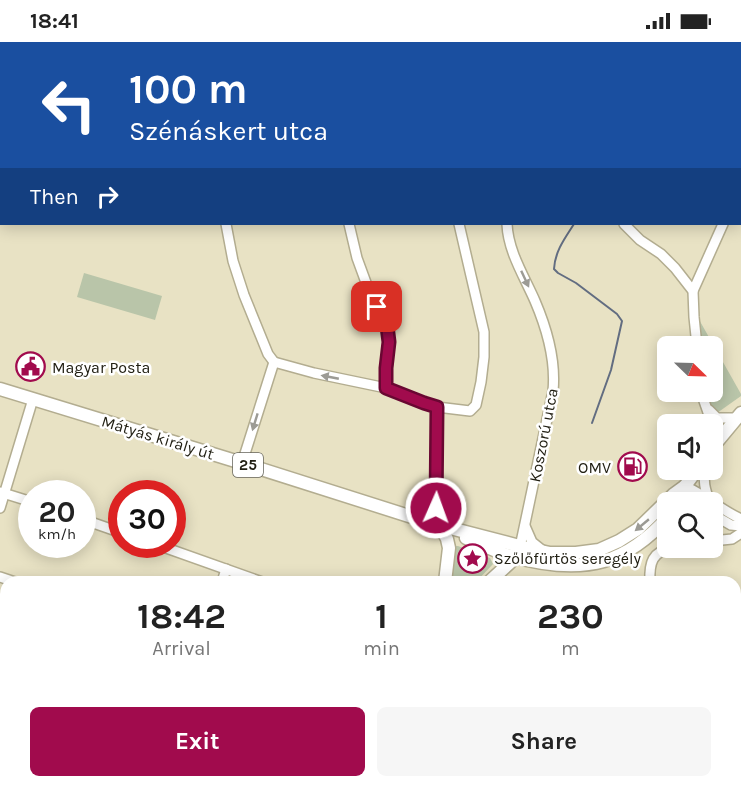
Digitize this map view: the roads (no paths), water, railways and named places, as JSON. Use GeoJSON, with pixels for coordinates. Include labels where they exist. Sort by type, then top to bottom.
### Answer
{"type":"FeatureCollection","features":[{"type":"Feature","properties":{"kind":"main road","name":"Mátyás király út"},"geometry":{"type":"LineString","coordinates":[[0,389],[441,526],[469,532],[534,561],[578,564],[605,560],[648,537],[657,528]]}},
{"type":"Feature","properties":{"kind":"main road"},"geometry":{"type":"LineString","coordinates":[[723,435],[739,415]]}},
{"type":"Feature","properties":{"kind":"main road","name":"25"},"geometry":{"type":"LineString","coordinates":[[682,492],[690,480]]}},
{"type":"Feature","properties":{"kind":"main road","name":"Mátyás király út"},"geometry":{"type":"LineString","coordinates":[[441,526],[502,553],[576,553],[599,550],[638,529],[685,486]]}},
{"type":"Feature","properties":{"kind":"main road"},"geometry":{"type":"LineString","coordinates":[[441,526],[449,548],[446,576]]}},
{"type":"Feature","properties":{"kind":"main road"},"geometry":{"type":"LineString","coordinates":[[449,548],[453,542],[464,537]]}},
{"type":"Feature","properties":{"kind":"main road"},"geometry":{"type":"LineString","coordinates":[[495,576],[518,552]]}},
{"type":"Feature","properties":{"kind":"street"},"geometry":{"type":"LineString","coordinates":[[226,225],[233,261],[244,295],[268,354],[274,362],[386,388],[437,407],[470,411],[476,405],[481,382],[484,332],[459,225]]}},
{"type":"Feature","properties":{"kind":"street"},"geometry":{"type":"LineString","coordinates":[[349,225],[357,258],[368,288],[387,326],[389,342],[386,388]]}},
{"type":"Feature","properties":{"kind":"street","name":"Koszorú utca"},"geometry":{"type":"LineString","coordinates":[[507,225],[507,233],[516,260],[543,322],[552,354],[554,375],[553,391],[518,552]]}},
{"type":"Feature","properties":{"kind":"street"},"geometry":{"type":"LineString","coordinates":[[626,225],[640,240],[661,254],[693,291]]}},
{"type":"Feature","properties":{"kind":"street"},"geometry":{"type":"LineString","coordinates":[[696,336],[693,291],[723,225]]}},
{"type":"Feature","properties":{"kind":"street"},"geometry":{"type":"LineString","coordinates":[[242,463],[274,362]]}},
{"type":"Feature","properties":{"kind":"street"},"geometry":{"type":"LineString","coordinates":[[0,508],[2,492],[33,399]]}},
{"type":"Feature","properties":{"kind":"street"},"geometry":{"type":"LineString","coordinates":[[705,402],[709,414]]}},
{"type":"Feature","properties":{"kind":"street"},"geometry":{"type":"LineString","coordinates":[[437,407],[436,508],[441,526]]}},
{"type":"Feature","properties":{"kind":"street"},"geometry":{"type":"LineString","coordinates":[[707,408],[717,418],[739,415]]}},
{"type":"Feature","properties":{"kind":"street"},"geometry":{"type":"LineString","coordinates":[[685,486],[699,492]]}},
{"type":"Feature","properties":{"kind":"street"},"geometry":{"type":"LineString","coordinates":[[685,486],[689,492]]}},
{"type":"Feature","properties":{"kind":"street"},"geometry":{"type":"LineString","coordinates":[[2,492],[18,497]]}},
{"type":"Feature","properties":{"kind":"street"},"geometry":{"type":"LineString","coordinates":[[723,510],[739,523]]}},
{"type":"Feature","properties":{"kind":"street"},"geometry":{"type":"LineString","coordinates":[[723,518],[739,523]]}},
{"type":"Feature","properties":{"kind":"street"},"geometry":{"type":"LineString","coordinates":[[723,535],[739,523]]}},
{"type":"Feature","properties":{"kind":"street"},"geometry":{"type":"LineString","coordinates":[[525,526],[532,542],[544,552]]}},
{"type":"Feature","properties":{"kind":"street"},"geometry":{"type":"LineString","coordinates":[[723,540],[732,539],[741,533]]}},
{"type":"Feature","properties":{"kind":"street"},"geometry":{"type":"LineString","coordinates":[[650,576],[651,563],[657,554]]}},
{"type":"Feature","properties":{"kind":"street"},"geometry":{"type":"LineString","coordinates":[[186,555],[245,576]]}},
{"type":"Feature","properties":{"kind":"street"},"geometry":{"type":"LineString","coordinates":[[224,576],[226,569]]}},
{"type":"Feature","properties":{"kind":"waterway"},"geometry":{"type":"LineString","coordinates":[[573,225],[558,251],[554,269],[617,314],[622,321],[611,370],[592,423]]}},
{"type":"Feature","properties":{"kind":"place","name":"Magyar Posta"},"geometry":{"type":"Point","coordinates":[31,367]}},
{"type":"Feature","properties":{"kind":"place","name":"OMV"},"geometry":{"type":"Point","coordinates":[632,467]}},
{"type":"Feature","properties":{"kind":"place","name":"Szőlőfürtös seregély"},"geometry":{"type":"Point","coordinates":[473,558]}}]}
